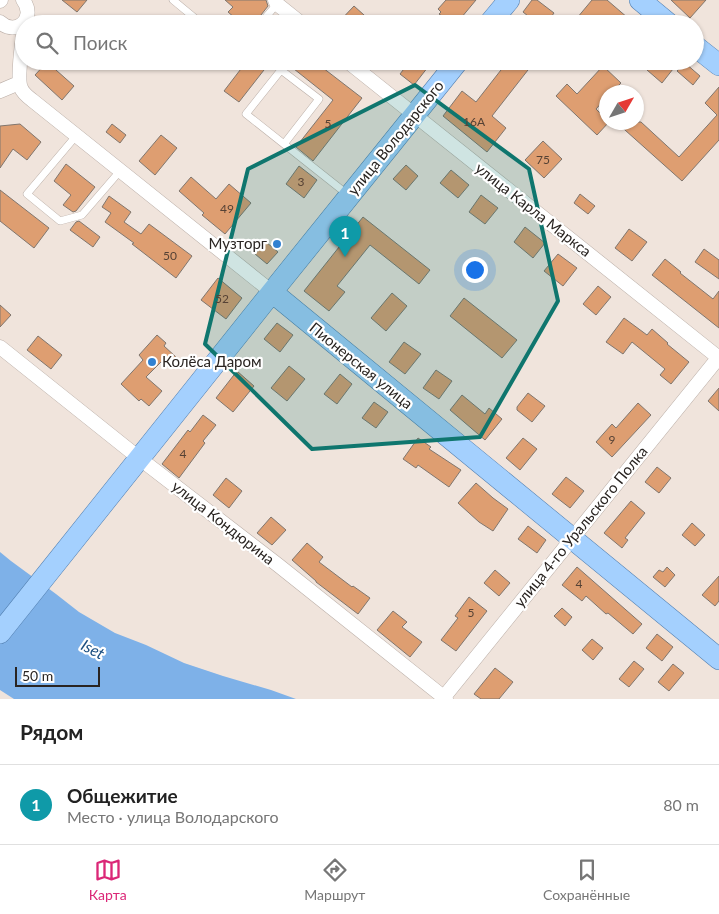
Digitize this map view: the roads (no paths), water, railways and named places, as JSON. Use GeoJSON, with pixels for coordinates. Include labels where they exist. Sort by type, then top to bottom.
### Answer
{"type":"FeatureCollection","features":[{"type":"Feature","properties":{"kind":"main road"},"geometry":{"type":"LineString","coordinates":[[496,15],[509,0]]}},
{"type":"Feature","properties":{"kind":"main road"},"geometry":{"type":"LineString","coordinates":[[640,0],[658,15]]}},
{"type":"Feature","properties":{"kind":"main road"},"geometry":{"type":"LineString","coordinates":[[704,53],[719,65]]}},
{"type":"Feature","properties":{"kind":"main road","name":"улица Володарского"},"geometry":{"type":"LineString","coordinates":[[0,634],[451,70]]}},
{"type":"Feature","properties":{"kind":"main road","name":"Пионерская улица"},"geometry":{"type":"LineString","coordinates":[[272,292],[719,659]]}},
{"type":"Feature","properties":{"kind":"street"},"geometry":{"type":"LineString","coordinates":[[276,2],[291,15]]}},
{"type":"Feature","properties":{"kind":"street"},"geometry":{"type":"LineString","coordinates":[[5,25],[15,52]]}},
{"type":"Feature","properties":{"kind":"street"},"geometry":{"type":"LineString","coordinates":[[0,91],[19,83],[20,70]]}},
{"type":"Feature","properties":{"kind":"street","name":"улица Карла Маркса"},"geometry":{"type":"LineString","coordinates":[[358,70],[719,357]]}},
{"type":"Feature","properties":{"kind":"street","name":"Пионерская улица"},"geometry":{"type":"LineString","coordinates":[[19,83],[32,100],[272,292]]}},
{"type":"Feature","properties":{"kind":"street","name":"улица Кондюрина"},"geometry":{"type":"LineString","coordinates":[[0,347],[133,466],[278,565],[445,698]]}},
{"type":"Feature","properties":{"kind":"street","name":"улица 4-го Уральского Полка"},"geometry":{"type":"LineString","coordinates":[[445,698],[719,357]]}},
{"type":"Feature","properties":{"kind":"lane"},"geometry":{"type":"LineString","coordinates":[[173,0],[191,15]]}},
{"type":"Feature","properties":{"kind":"lane"},"geometry":{"type":"LineString","coordinates":[[267,15],[276,2]]}},
{"type":"Feature","properties":{"kind":"lane"},"geometry":{"type":"LineString","coordinates":[[284,144],[319,99],[281,70],[246,114],[284,144],[350,196]]}},
{"type":"Feature","properties":{"kind":"lane"},"geometry":{"type":"LineString","coordinates":[[76,136],[27,194],[60,221],[82,215],[120,170]]}},
{"type":"Feature","properties":{"kind":"water","name":"Iset"},"geometry":{"type":"Polygon","coordinates":[[[0,552],[79,612],[115,633],[184,663],[296,699],[14,699],[0,690],[0,552]]]}},
{"type":"Feature","properties":{"kind":"place","name":"Музторг"},"geometry":{"type":"Point","coordinates":[277,244]}},
{"type":"Feature","properties":{"kind":"place","name":"Общежитие"},"geometry":{"type":"Point","coordinates":[345,257]}},
{"type":"Feature","properties":{"kind":"place","name":"Колёса Даром"},"geometry":{"type":"Point","coordinates":[152,362]}}]}
